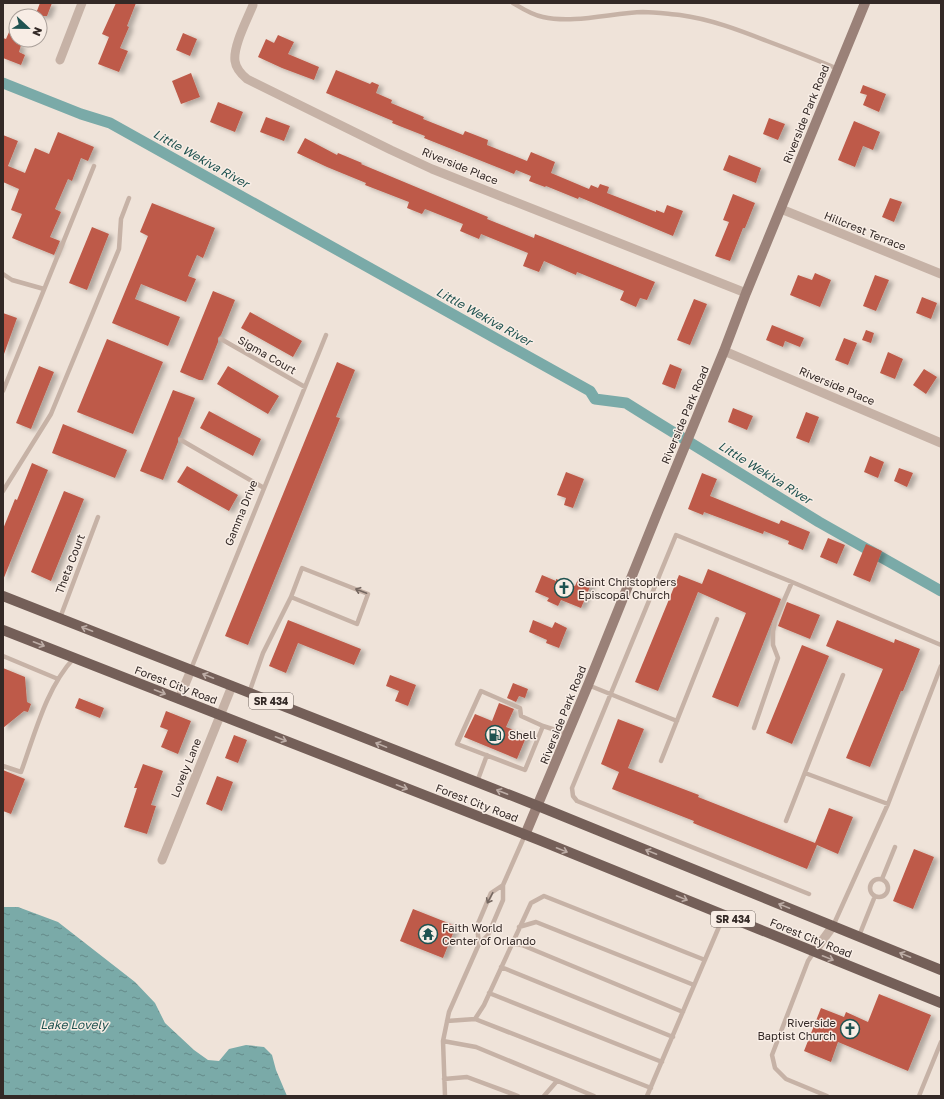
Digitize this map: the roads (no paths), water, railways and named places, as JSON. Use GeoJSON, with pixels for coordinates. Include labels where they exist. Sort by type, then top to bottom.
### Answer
{"type":"FeatureCollection","features":[{"type":"Feature","properties":{"kind":"main road","name":"Forest City Road"},"geometry":{"type":"LineString","coordinates":[[3,596],[476,783],[538,806],[941,970]]}},
{"type":"Feature","properties":{"kind":"main road","name":"Forest City Road"},"geometry":{"type":"LineString","coordinates":[[3,630],[525,835],[941,1003]]}},
{"type":"Feature","properties":{"kind":"street"},"geometry":{"type":"LineString","coordinates":[[60,60],[82,3]]}},
{"type":"Feature","properties":{"kind":"street","name":"Riverside Park Road"},"geometry":{"type":"LineString","coordinates":[[525,835],[568,734],[865,3]]}},
{"type":"Feature","properties":{"kind":"street","name":"Riverside Place"},"geometry":{"type":"LineString","coordinates":[[253,5],[239,39],[235,61],[238,70],[247,79],[432,169],[746,293]]}},
{"type":"Feature","properties":{"kind":"street","name":"Hillcrest Terrace"},"geometry":{"type":"LineString","coordinates":[[781,209],[941,274]]}},
{"type":"Feature","properties":{"kind":"street","name":"Riverside Place"},"geometry":{"type":"LineString","coordinates":[[724,351],[941,443]]}},
{"type":"Feature","properties":{"kind":"street","name":"Gamma Drive"},"geometry":{"type":"LineString","coordinates":[[179,699],[191,670]]}},
{"type":"Feature","properties":{"kind":"street","name":"Lovely Lane"},"geometry":{"type":"LineString","coordinates":[[162,860],[232,686]]}},
{"type":"Feature","properties":{"kind":"street"},"geometry":{"type":"LineString","coordinates":[[814,952],[833,926]]}},
{"type":"Feature","properties":{"kind":"lane"},"geometry":{"type":"LineString","coordinates":[[513,3],[527,12],[556,19],[572,19],[644,12],[682,16],[708,21],[745,32],[838,69]]}},
{"type":"Feature","properties":{"kind":"lane"},"geometry":{"type":"LineString","coordinates":[[3,391],[94,166]]}},
{"type":"Feature","properties":{"kind":"lane"},"geometry":{"type":"LineString","coordinates":[[3,491],[51,414],[119,249],[122,219],[129,198]]}},
{"type":"Feature","properties":{"kind":"lane"},"geometry":{"type":"LineString","coordinates":[[3,274],[12,280],[44,289]]}},
{"type":"Feature","properties":{"kind":"lane","name":"Gamma Drive"},"geometry":{"type":"LineString","coordinates":[[191,670],[326,335]]}},
{"type":"Feature","properties":{"kind":"lane","name":"Sigma Court"},"geometry":{"type":"LineString","coordinates":[[221,339],[305,387]]}},
{"type":"Feature","properties":{"kind":"lane"},"geometry":{"type":"LineString","coordinates":[[181,440],[264,488]]}},
{"type":"Feature","properties":{"kind":"lane","name":"Theta Court"},"geometry":{"type":"LineString","coordinates":[[60,618],[98,516]]}},
{"type":"Feature","properties":{"kind":"lane"},"geometry":{"type":"LineString","coordinates":[[809,894],[577,802],[573,796],[572,788],[676,535],[941,645]]}},
{"type":"Feature","properties":{"kind":"lane"},"geometry":{"type":"LineString","coordinates":[[249,693],[263,653],[291,597],[302,568],[368,594],[357,624],[291,597]]}},
{"type":"Feature","properties":{"kind":"lane"},"geometry":{"type":"LineString","coordinates":[[754,728],[778,658],[773,645],[772,632],[775,621],[792,582]]}},
{"type":"Feature","properties":{"kind":"lane"},"geometry":{"type":"LineString","coordinates":[[661,760],[717,619]]}},
{"type":"Feature","properties":{"kind":"lane"},"geometry":{"type":"LineString","coordinates":[[3,656],[58,678]]}},
{"type":"Feature","properties":{"kind":"lane"},"geometry":{"type":"LineString","coordinates":[[3,766],[21,772],[51,691],[58,678],[75,658]]}},
{"type":"Feature","properties":{"kind":"lane"},"geometry":{"type":"LineString","coordinates":[[833,926],[888,804],[941,666]]}},
{"type":"Feature","properties":{"kind":"lane"},"geometry":{"type":"LineString","coordinates":[[786,821],[844,675]]}},
{"type":"Feature","properties":{"kind":"lane"},"geometry":{"type":"LineString","coordinates":[[588,685],[677,721]]}},
{"type":"Feature","properties":{"kind":"lane"},"geometry":{"type":"LineString","coordinates":[[543,726],[525,770],[457,744],[481,691],[520,708],[521,716],[543,726],[568,734]]}},
{"type":"Feature","properties":{"kind":"lane"},"geometry":{"type":"LineString","coordinates":[[476,783],[486,755]]}},
{"type":"Feature","properties":{"kind":"lane"},"geometry":{"type":"LineString","coordinates":[[805,773],[888,804]]}},
{"type":"Feature","properties":{"kind":"lane"},"geometry":{"type":"LineString","coordinates":[[445,1096],[443,1041],[449,1012],[479,944],[488,935],[503,900],[503,885],[525,835]]}},
{"type":"Feature","properties":{"kind":"lane"},"geometry":{"type":"LineString","coordinates":[[882,879],[895,847]]}},
{"type":"Feature","properties":{"kind":"lane"},"geometry":{"type":"LineString","coordinates":[[876,879],[882,879],[888,886],[888,892],[881,897],[875,896],[871,892],[870,886],[876,879]]}},
{"type":"Feature","properties":{"kind":"lane"},"geometry":{"type":"LineString","coordinates":[[479,944],[478,926],[492,893],[503,885]]}},
{"type":"Feature","properties":{"kind":"lane"},"geometry":{"type":"LineString","coordinates":[[475,1019],[484,1005],[531,903],[544,896],[705,960]]}},
{"type":"Feature","properties":{"kind":"lane"},"geometry":{"type":"LineString","coordinates":[[859,936],[875,896]]}},
{"type":"Feature","properties":{"kind":"lane"},"geometry":{"type":"LineString","coordinates":[[648,1096],[724,916]]}},
{"type":"Feature","properties":{"kind":"lane"},"geometry":{"type":"LineString","coordinates":[[520,926],[536,922],[694,985]]}},
{"type":"Feature","properties":{"kind":"lane"},"geometry":{"type":"LineString","coordinates":[[511,944],[522,945],[683,1012]]}},
{"type":"Feature","properties":{"kind":"lane"},"geometry":{"type":"LineString","coordinates":[[814,952],[808,961],[772,1055],[775,1068],[786,1079],[827,1096]]}},
{"type":"Feature","properties":{"kind":"lane"},"geometry":{"type":"LineString","coordinates":[[501,967],[673,1037]]}},
{"type":"Feature","properties":{"kind":"lane"},"geometry":{"type":"LineString","coordinates":[[489,994],[662,1062]]}},
{"type":"Feature","properties":{"kind":"lane"},"geometry":{"type":"LineString","coordinates":[[447,1021],[475,1019],[651,1088]]}},
{"type":"Feature","properties":{"kind":"lane"},"geometry":{"type":"LineString","coordinates":[[443,1041],[476,1047],[594,1096]]}},
{"type":"Feature","properties":{"kind":"lane"},"geometry":{"type":"LineString","coordinates":[[919,1096],[941,1042]]}},
{"type":"Feature","properties":{"kind":"lane"},"geometry":{"type":"LineString","coordinates":[[444,1079],[467,1078],[515,1095]]}},
{"type":"Feature","properties":{"kind":"lane"},"geometry":{"type":"LineString","coordinates":[[544,1096],[557,1080]]}},
{"type":"Feature","properties":{"kind":"water","name":"Lake Lovely"},"geometry":{"type":"Polygon","coordinates":[[[3,907],[18,907],[58,922],[135,982],[155,1003],[165,1023],[194,1050],[208,1060],[219,1061],[229,1049],[246,1045],[264,1047],[272,1055],[276,1070],[287,1096],[3,1096],[3,907]]]}},
{"type":"Feature","properties":{"kind":"waterway","name":"Little Wekiva River"},"geometry":{"type":"LineString","coordinates":[[3,83],[81,114],[110,123],[590,391],[595,399],[626,403],[819,522],[941,591]]}},
{"type":"Feature","properties":{"kind":"place","name":"Saint Christophers Episcopal Church"},"geometry":{"type":"Point","coordinates":[564,588]}},
{"type":"Feature","properties":{"kind":"place","name":"Shell"},"geometry":{"type":"Point","coordinates":[495,735]}},
{"type":"Feature","properties":{"kind":"place","name":"Faith World Center of Orlando"},"geometry":{"type":"Point","coordinates":[428,934]}},
{"type":"Feature","properties":{"kind":"place","name":"Riverside Baptist Church"},"geometry":{"type":"Point","coordinates":[850,1029]}}]}
